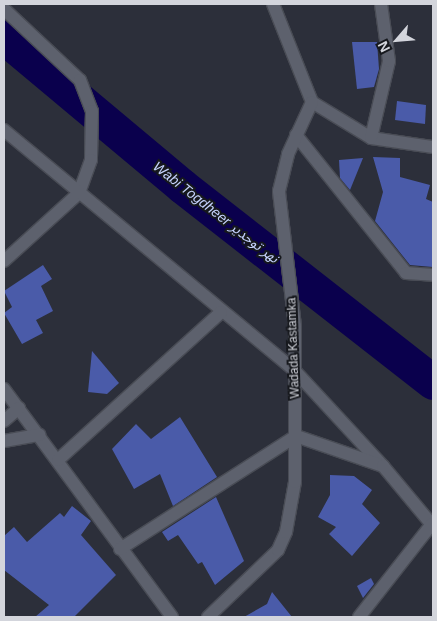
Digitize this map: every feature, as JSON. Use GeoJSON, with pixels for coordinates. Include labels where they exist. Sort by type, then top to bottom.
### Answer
{"type":"FeatureCollection","features":[{"type":"Feature","properties":{"kind":"street"},"geometry":{"type":"LineString","coordinates":[[273,4],[312,102],[371,138],[433,148]]}},
{"type":"Feature","properties":{"kind":"street"},"geometry":{"type":"LineString","coordinates":[[371,138],[389,61],[381,4]]}},
{"type":"Feature","properties":{"kind":"street"},"geometry":{"type":"LineString","coordinates":[[4,9],[80,80],[92,110],[91,160],[79,193],[4,262]]}},
{"type":"Feature","properties":{"kind":"street","name":"Wadada Kastamka"},"geometry":{"type":"LineString","coordinates":[[208,617],[222,614],[278,550],[292,501],[296,451],[295,326],[280,191],[296,135],[312,102]]}},
{"type":"Feature","properties":{"kind":"street"},"geometry":{"type":"LineString","coordinates":[[4,130],[221,312],[295,371],[383,466],[432,525],[359,617]]}},
{"type":"Feature","properties":{"kind":"street"},"geometry":{"type":"LineString","coordinates":[[296,135],[406,273],[433,275]]}},
{"type":"Feature","properties":{"kind":"street"},"geometry":{"type":"LineString","coordinates":[[58,460],[221,312]]}},
{"type":"Feature","properties":{"kind":"street"},"geometry":{"type":"LineString","coordinates":[[4,389],[58,460],[120,549],[172,617]]}},
{"type":"Feature","properties":{"kind":"street"},"geometry":{"type":"LineString","coordinates":[[4,421],[19,408]]}},
{"type":"Feature","properties":{"kind":"street"},"geometry":{"type":"LineString","coordinates":[[4,441],[39,435]]}},
{"type":"Feature","properties":{"kind":"street"},"geometry":{"type":"LineString","coordinates":[[120,549],[296,436],[383,466]]}},
{"type":"Feature","properties":{"kind":"building"},"geometry":{"type":"Polygon","coordinates":[[[352,42],[377,42],[379,69],[374,87],[357,89],[352,42]]]}},
{"type":"Feature","properties":{"kind":"building"},"geometry":{"type":"Polygon","coordinates":[[[397,101],[426,105],[425,124],[395,120],[397,101]]]}},
{"type":"Feature","properties":{"kind":"building"},"geometry":{"type":"Polygon","coordinates":[[[373,157],[400,158],[400,177],[430,185],[426,199],[433,202],[433,267],[410,265],[375,221],[383,192],[373,157]]]}},
{"type":"Feature","properties":{"kind":"building"},"geometry":{"type":"Polygon","coordinates":[[[363,158],[350,190],[340,178],[339,160],[363,158]]]}},
{"type":"Feature","properties":{"kind":"building"},"geometry":{"type":"Polygon","coordinates":[[[43,265],[52,279],[41,286],[53,311],[36,320],[43,333],[22,344],[4,313],[12,307],[4,291],[43,265]]]}},
{"type":"Feature","properties":{"kind":"building"},"geometry":{"type":"Polygon","coordinates":[[[92,351],[119,383],[107,394],[88,392],[92,351]]]}},
{"type":"Feature","properties":{"kind":"building"},"geometry":{"type":"Polygon","coordinates":[[[180,417],[217,477],[173,506],[160,474],[134,489],[112,449],[136,424],[151,439],[180,417]]]}},
{"type":"Feature","properties":{"kind":"building"},"geometry":{"type":"Polygon","coordinates":[[[330,475],[354,476],[372,490],[362,504],[380,523],[352,556],[329,534],[336,527],[318,517],[330,495],[330,475]]]}},
{"type":"Feature","properties":{"kind":"building"},"geometry":{"type":"Polygon","coordinates":[[[216,497],[244,561],[215,585],[202,562],[198,564],[178,535],[168,541],[162,532],[216,497]]]}},
{"type":"Feature","properties":{"kind":"building"},"geometry":{"type":"Polygon","coordinates":[[[72,506],[91,521],[81,535],[116,575],[74,617],[35,617],[49,605],[4,570],[4,536],[14,527],[27,542],[60,513],[64,517],[72,506]]]}},
{"type":"Feature","properties":{"kind":"building"},"geometry":{"type":"Polygon","coordinates":[[[371,578],[374,584],[363,598],[357,586],[371,578]]]}},
{"type":"Feature","properties":{"kind":"building"},"geometry":{"type":"Polygon","coordinates":[[[272,592],[292,617],[244,617],[267,604],[272,592]]]}},
{"type":"Feature","properties":{"kind":"waterway","name":"Wabi Togdheer نهر توجدير"},"geometry":{"type":"LineString","coordinates":[[4,37],[182,186],[433,382]]}}]}
